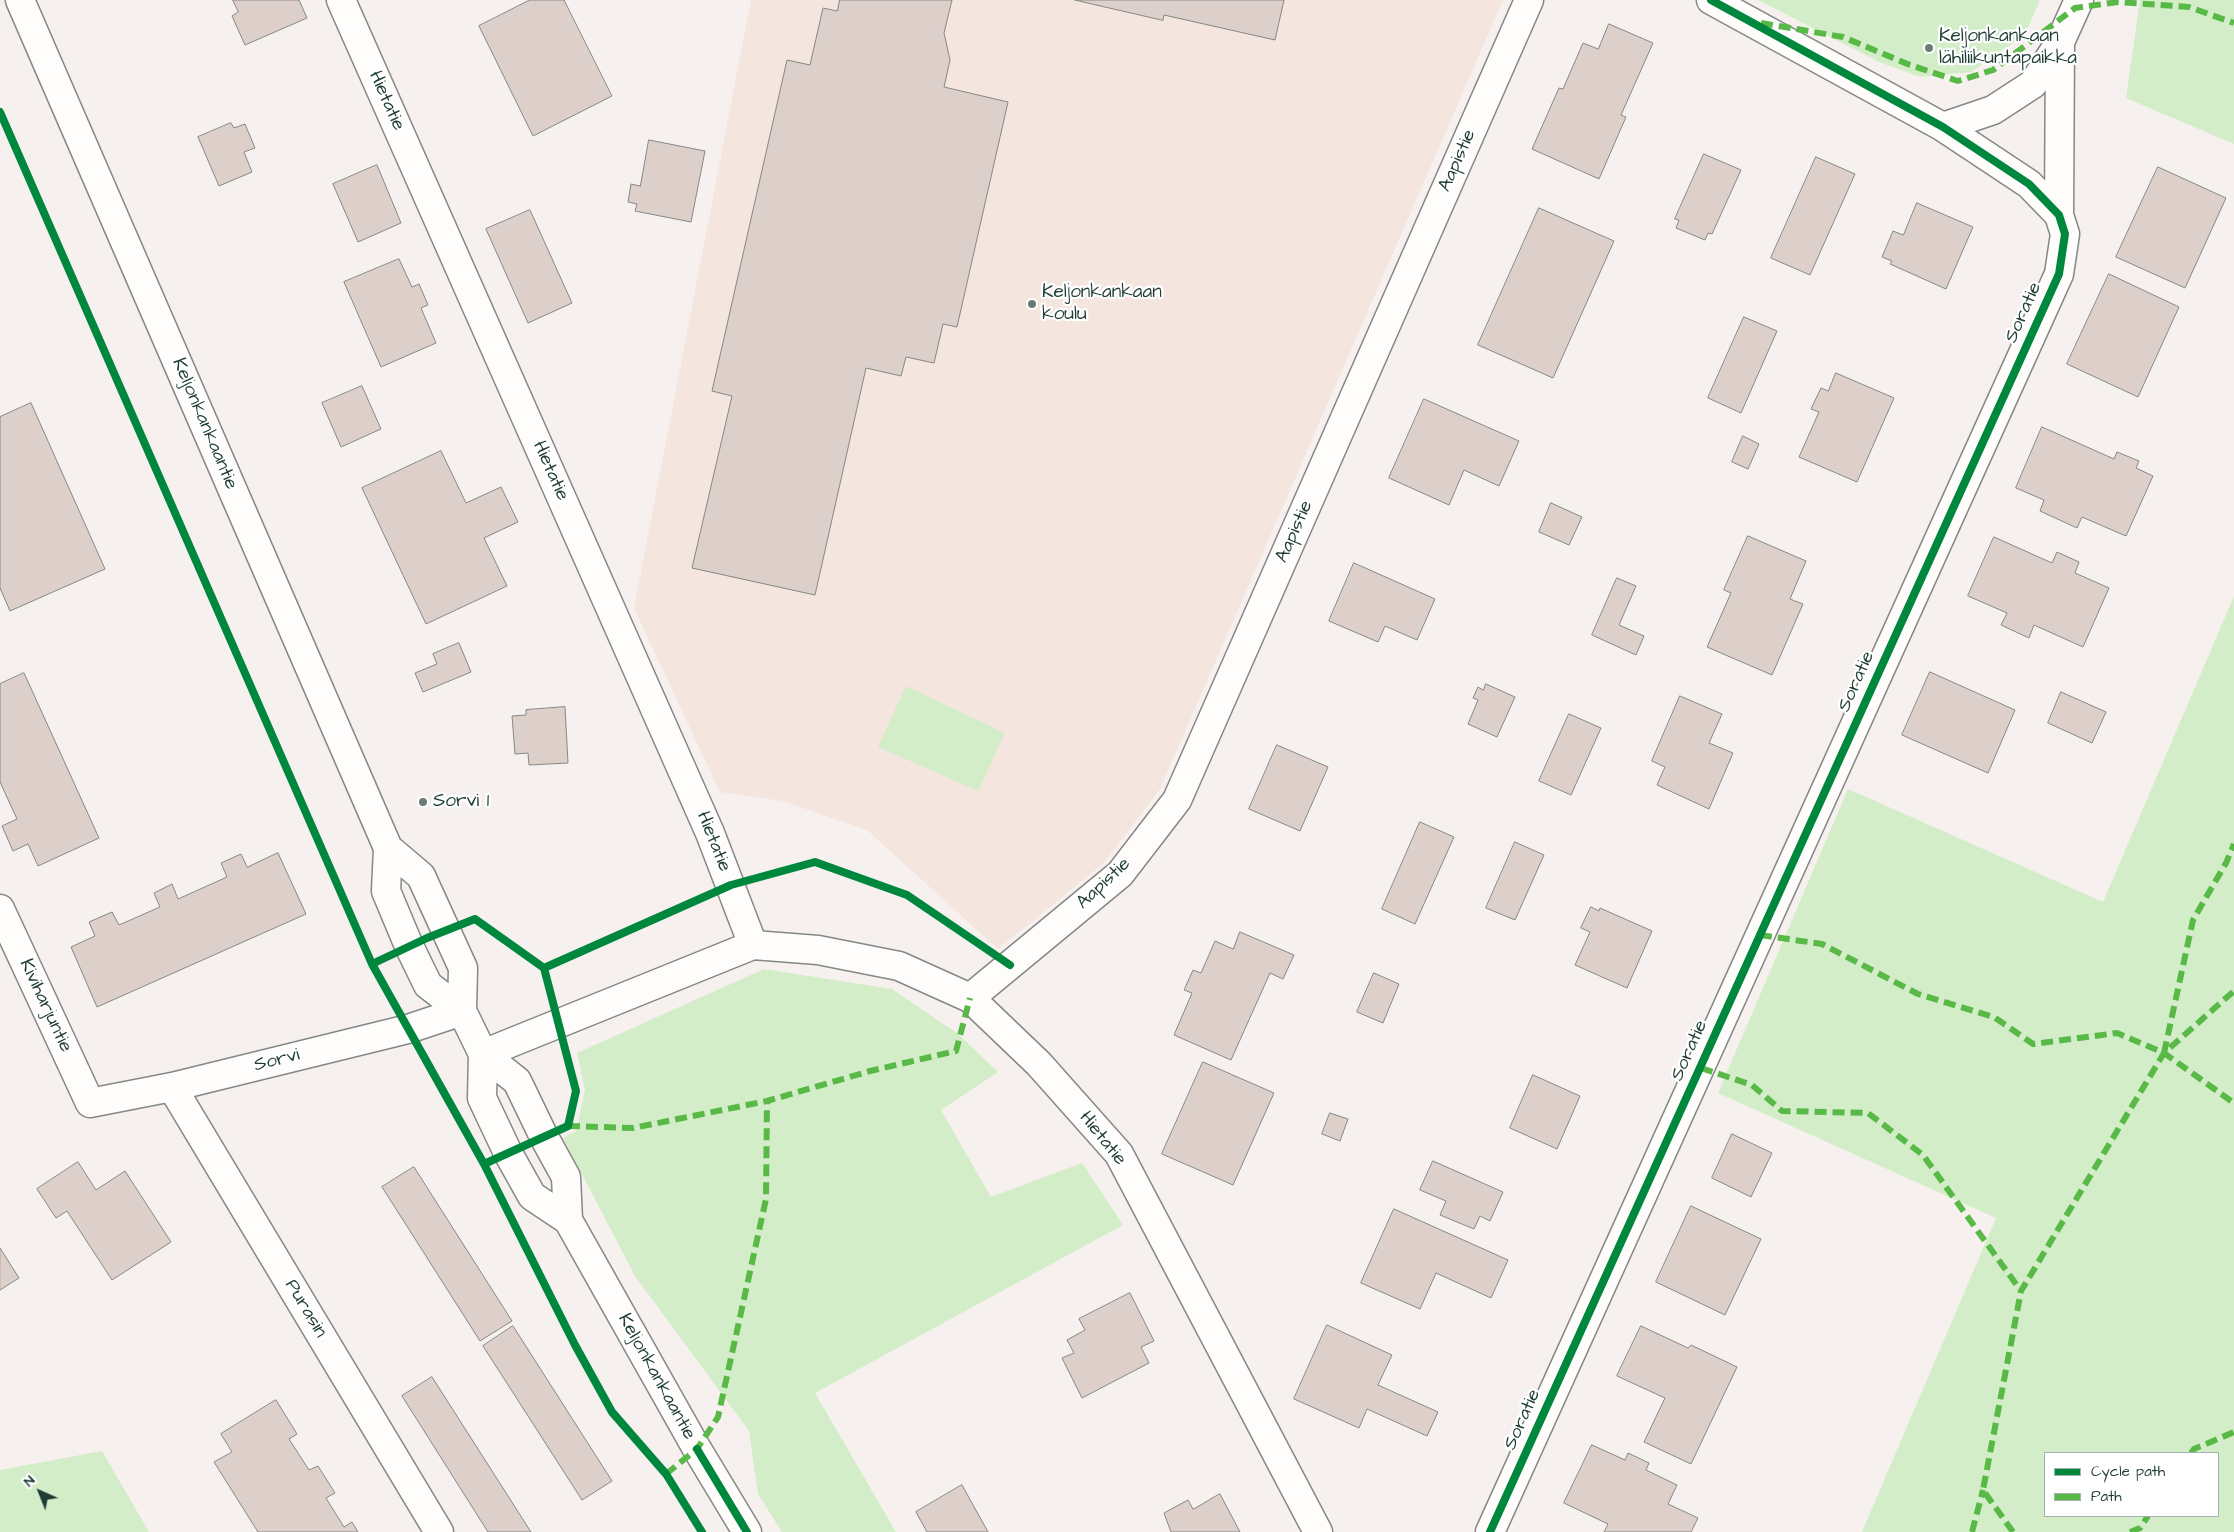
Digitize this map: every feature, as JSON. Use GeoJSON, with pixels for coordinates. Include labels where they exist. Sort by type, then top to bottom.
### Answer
{"type":"FeatureCollection","features":[{"type":"Feature","properties":{"kind":"street","name":"Keljonkankaantie"},"geometry":{"type":"LineString","coordinates":[[20,0],[388,848],[386,891],[428,985],[462,1011],[483,1054],[517,1081],[566,1178],[568,1220],[697,1449],[747,1532]]}},
{"type":"Feature","properties":{"kind":"street","name":"Hietatie"},"geometry":{"type":"LineString","coordinates":[[341,0],[710,833],[752,945]]}},
{"type":"Feature","properties":{"kind":"street","name":"Aapistie"},"geometry":{"type":"LineString","coordinates":[[970,998],[1120,874],[1177,800],[1529,0]]}},
{"type":"Feature","properties":{"kind":"street"},"geometry":{"type":"LineString","coordinates":[[1712,0],[1943,127],[2029,184],[2059,215]]}},
{"type":"Feature","properties":{"kind":"street"},"geometry":{"type":"LineString","coordinates":[[1943,127],[1993,110],[2032,84],[2060,42],[2079,0]]}},
{"type":"Feature","properties":{"kind":"street","name":"Soratie"},"geometry":{"type":"LineString","coordinates":[[1490,1532],[2059,274],[2065,234],[2059,215],[2060,42]]}},
{"type":"Feature","properties":{"kind":"street","name":"Keljonkankaantie"},"geometry":{"type":"LineString","coordinates":[[388,848],[421,876],[464,968],[462,1011]]}},
{"type":"Feature","properties":{"kind":"street","name":"Kiviharjuntie"},"geometry":{"type":"LineString","coordinates":[[0,909],[90,1104]]}},
{"type":"Feature","properties":{"kind":"street","name":"Hietatie"},"geometry":{"type":"LineString","coordinates":[[483,1054],[752,945],[818,950],[899,966],[970,998],[1039,1064],[1119,1154],[1318,1532]]}},
{"type":"Feature","properties":{"kind":"street","name":"Sorvi"},"geometry":{"type":"LineString","coordinates":[[90,1104],[172,1087],[408,1029],[462,1011]]}},
{"type":"Feature","properties":{"kind":"street","name":"Keljonkankaantie"},"geometry":{"type":"LineString","coordinates":[[483,1054],[482,1098],[508,1153],[532,1196],[568,1220]]}},
{"type":"Feature","properties":{"kind":"street","name":"Purasin"},"geometry":{"type":"LineString","coordinates":[[172,1087],[439,1532]]}},
{"type":"Feature","properties":{"kind":"shaded area","name":"Keljonkankaan koulu"},"geometry":{"type":"Polygon","coordinates":[[[751,0],[1503,0],[1160,789],[1104,863],[998,949],[867,830],[783,801],[720,792],[634,608],[751,0]]]}},
{"type":"Feature","properties":{"kind":"green space","name":"Keljonkankaan lähiliikuntapaikka"},"geometry":{"type":"Polygon","coordinates":[[[1758,0],[2040,0],[2025,35],[1971,72],[1920,77],[1879,62],[1758,0]]]}},
{"type":"Feature","properties":{"kind":"green space"},"geometry":{"type":"Polygon","coordinates":[[[2140,0],[2234,0],[2234,144],[2126,98],[2140,0]]]}},
{"type":"Feature","properties":{"kind":"green space"},"geometry":{"type":"Polygon","coordinates":[[[2234,596],[2234,1532],[1862,1532],[1996,1218],[1718,1093],[1848,789],[2103,902],[2234,596]]]}},
{"type":"Feature","properties":{"kind":"green space"},"geometry":{"type":"Polygon","coordinates":[[[906,686],[1005,733],[978,791],[878,747],[906,686]]]}},
{"type":"Feature","properties":{"kind":"green space"},"geometry":{"type":"Polygon","coordinates":[[[764,969],[892,989],[958,1034],[998,1072],[941,1110],[991,1197],[1082,1163],[1123,1225],[815,1393],[896,1532],[782,1532],[758,1494],[749,1431],[635,1276],[563,1138],[576,1131],[585,1090],[577,1053],[764,969]]]}},
{"type":"Feature","properties":{"kind":"green space"},"geometry":{"type":"Polygon","coordinates":[[[102,1451],[149,1532],[0,1532],[0,1470],[102,1451]]]}},
{"type":"Feature","properties":{"kind":"building"},"geometry":{"type":"Polygon","coordinates":[[[233,0],[299,0],[307,18],[245,45],[232,16],[238,12],[233,0]]]}},
{"type":"Feature","properties":{"kind":"building"},"geometry":{"type":"Polygon","coordinates":[[[530,0],[564,0],[612,96],[533,136],[479,26],[530,0]]]}},
{"type":"Feature","properties":{"kind":"building"},"geometry":{"type":"Polygon","coordinates":[[[840,0],[952,0],[944,33],[950,60],[944,87],[1008,102],[957,327],[943,324],[934,363],[906,357],[901,376],[866,368],[815,595],[692,568],[732,396],[712,391],[787,60],[810,65],[823,8],[837,11],[840,0]]]}},
{"type":"Feature","properties":{"kind":"building"},"geometry":{"type":"Polygon","coordinates":[[[1075,0],[1284,0],[1275,40],[1164,15],[1163,20],[1075,0]]]}},
{"type":"Feature","properties":{"kind":"building"},"geometry":{"type":"Polygon","coordinates":[[[1609,24],[1653,43],[1621,115],[1626,117],[1599,179],[1532,149],[1559,88],[1563,89],[1583,43],[1598,49],[1609,24]]]}},
{"type":"Feature","properties":{"kind":"building"},"geometry":{"type":"Polygon","coordinates":[[[231,123],[234,128],[245,124],[255,148],[244,152],[252,172],[219,186],[198,137],[231,123]]]}},
{"type":"Feature","properties":{"kind":"building"},"geometry":{"type":"Polygon","coordinates":[[[649,140],[705,151],[691,222],[635,211],[637,204],[628,202],[631,184],[640,186],[649,140]]]}},
{"type":"Feature","properties":{"kind":"building"},"geometry":{"type":"Polygon","coordinates":[[[1704,154],[1741,170],[1712,234],[1708,233],[1705,240],[1676,228],[1679,220],[1675,219],[1704,154]]]}},
{"type":"Feature","properties":{"kind":"building"},"geometry":{"type":"Polygon","coordinates":[[[1816,157],[1855,174],[1810,275],[1771,258],[1816,157]]]}},
{"type":"Feature","properties":{"kind":"building"},"geometry":{"type":"Polygon","coordinates":[[[377,165],[401,223],[358,242],[333,184],[377,165]]]}},
{"type":"Feature","properties":{"kind":"building"},"geometry":{"type":"Polygon","coordinates":[[[2158,167],[2226,198],[2185,288],[2116,257],[2158,167]]]}},
{"type":"Feature","properties":{"kind":"building"},"geometry":{"type":"Polygon","coordinates":[[[1917,203],[1973,227],[1946,289],[1890,264],[1892,261],[1882,257],[1893,231],[1903,235],[1917,203]]]}},
{"type":"Feature","properties":{"kind":"building"},"geometry":{"type":"Polygon","coordinates":[[[1539,208],[1614,241],[1553,378],[1478,345],[1539,208]]]}},
{"type":"Feature","properties":{"kind":"building"},"geometry":{"type":"Polygon","coordinates":[[[530,210],[572,303],[528,323],[486,229],[530,210]]]}},
{"type":"Feature","properties":{"kind":"building"},"geometry":{"type":"Polygon","coordinates":[[[399,259],[412,287],[419,284],[428,305],[421,308],[436,343],[381,367],[344,282],[399,259]]]}},
{"type":"Feature","properties":{"kind":"building"},"geometry":{"type":"Polygon","coordinates":[[[2109,274],[2179,307],[2138,397],[2067,364],[2109,274]]]}},
{"type":"Feature","properties":{"kind":"building"},"geometry":{"type":"Polygon","coordinates":[[[1744,317],[1777,331],[1741,413],[1708,398],[1744,317]]]}},
{"type":"Feature","properties":{"kind":"building"},"geometry":{"type":"Polygon","coordinates":[[[1836,373],[1894,398],[1857,482],[1799,457],[1819,412],[1811,409],[1821,388],[1828,391],[1836,373]]]}},
{"type":"Feature","properties":{"kind":"building"},"geometry":{"type":"Polygon","coordinates":[[[362,386],[381,429],[341,447],[322,403],[362,386]]]}},
{"type":"Feature","properties":{"kind":"building"},"geometry":{"type":"Polygon","coordinates":[[[1424,399],[1519,441],[1499,486],[1464,470],[1449,505],[1389,478],[1424,399]]]}},
{"type":"Feature","properties":{"kind":"building"},"geometry":{"type":"Polygon","coordinates":[[[31,403],[105,569],[10,611],[0,588],[0,417],[31,403]]]}},
{"type":"Feature","properties":{"kind":"building"},"geometry":{"type":"Polygon","coordinates":[[[2042,427],[2114,459],[2117,452],[2139,461],[2136,468],[2153,476],[2126,536],[2082,517],[2077,528],[2040,511],[2044,500],[2016,488],[2042,427]]]}},
{"type":"Feature","properties":{"kind":"building"},"geometry":{"type":"Polygon","coordinates":[[[1743,436],[1759,444],[1748,469],[1732,462],[1743,436]]]}},
{"type":"Feature","properties":{"kind":"building"},"geometry":{"type":"Polygon","coordinates":[[[441,451],[466,503],[501,487],[518,522],[484,538],[507,586],[426,624],[362,488],[441,451]]]}},
{"type":"Feature","properties":{"kind":"building"},"geometry":{"type":"Polygon","coordinates":[[[1551,503],[1582,517],[1569,545],[1539,532],[1551,503]]]}},
{"type":"Feature","properties":{"kind":"building"},"geometry":{"type":"Polygon","coordinates":[[[1748,536],[1806,561],[1790,599],[1803,604],[1772,675],[1707,647],[1731,593],[1724,590],[1748,536]]]}},
{"type":"Feature","properties":{"kind":"building"},"geometry":{"type":"Polygon","coordinates":[[[1994,537],[2052,563],[2057,552],[2079,562],[2075,573],[2109,588],[2083,647],[2034,625],[2029,638],[2001,625],[2007,613],[1968,596],[1994,537]]]}},
{"type":"Feature","properties":{"kind":"building"},"geometry":{"type":"Polygon","coordinates":[[[1354,563],[1435,599],[1417,640],[1385,626],[1378,642],[1329,621],[1354,563]]]}},
{"type":"Feature","properties":{"kind":"building"},"geometry":{"type":"Polygon","coordinates":[[[1617,578],[1636,586],[1619,625],[1644,636],[1636,655],[1592,635],[1617,578]]]}},
{"type":"Feature","properties":{"kind":"building"},"geometry":{"type":"Polygon","coordinates":[[[459,643],[471,672],[423,692],[415,673],[437,664],[433,654],[459,643]]]}},
{"type":"Feature","properties":{"kind":"building"},"geometry":{"type":"Polygon","coordinates":[[[1930,672],[2015,710],[1988,773],[1902,735],[1930,672]]]}},
{"type":"Feature","properties":{"kind":"building"},"geometry":{"type":"Polygon","coordinates":[[[24,673],[99,838],[38,866],[28,844],[13,851],[2,826],[17,819],[0,782],[0,684],[24,673]]]}},
{"type":"Feature","properties":{"kind":"building"},"geometry":{"type":"Polygon","coordinates":[[[1486,684],[1515,697],[1497,737],[1468,724],[1478,700],[1473,698],[1478,687],[1483,690],[1486,684]]]}},
{"type":"Feature","properties":{"kind":"building"},"geometry":{"type":"Polygon","coordinates":[[[2061,692],[2106,712],[2092,743],[2048,723],[2061,692]]]}},
{"type":"Feature","properties":{"kind":"building"},"geometry":{"type":"Polygon","coordinates":[[[1680,696],[1722,714],[1709,743],[1733,753],[1709,809],[1657,785],[1665,767],[1652,761],[1680,696]]]}},
{"type":"Feature","properties":{"kind":"building"},"geometry":{"type":"Polygon","coordinates":[[[565,707],[568,763],[529,765],[528,753],[515,754],[512,716],[526,715],[526,710],[565,707]]]}},
{"type":"Feature","properties":{"kind":"building"},"geometry":{"type":"Polygon","coordinates":[[[1569,714],[1601,728],[1571,795],[1539,781],[1569,714]]]}},
{"type":"Feature","properties":{"kind":"building"},"geometry":{"type":"Polygon","coordinates":[[[1277,745],[1328,767],[1300,831],[1249,809],[1277,745]]]}},
{"type":"Feature","properties":{"kind":"building"},"geometry":{"type":"Polygon","coordinates":[[[1420,822],[1454,837],[1415,924],[1382,909],[1420,822]]]}},
{"type":"Feature","properties":{"kind":"building"},"geometry":{"type":"Polygon","coordinates":[[[1515,842],[1544,855],[1515,920],[1486,908],[1515,842]]]}},
{"type":"Feature","properties":{"kind":"building"},"geometry":{"type":"Polygon","coordinates":[[[278,853],[306,914],[97,1007],[71,947],[95,936],[89,922],[112,912],[119,925],[160,907],[154,893],[172,884],[178,899],[227,877],[221,863],[241,854],[247,867],[278,853]]]}},
{"type":"Feature","properties":{"kind":"building"},"geometry":{"type":"Polygon","coordinates":[[[1591,907],[1599,911],[1600,908],[1652,931],[1627,988],[1575,965],[1590,932],[1581,928],[1591,907]]]}},
{"type":"Feature","properties":{"kind":"building"},"geometry":{"type":"Polygon","coordinates":[[[1240,932],[1294,955],[1283,979],[1270,973],[1231,1060],[1174,1035],[1192,993],[1184,990],[1193,970],[1201,973],[1215,941],[1233,949],[1240,932]]]}},
{"type":"Feature","properties":{"kind":"building"},"geometry":{"type":"Polygon","coordinates":[[[1374,973],[1399,984],[1383,1023],[1357,1012],[1374,973]]]}},
{"type":"Feature","properties":{"kind":"building"},"geometry":{"type":"Polygon","coordinates":[[[1203,1062],[1274,1093],[1233,1185],[1162,1154],[1203,1062]]]}},
{"type":"Feature","properties":{"kind":"building"},"geometry":{"type":"Polygon","coordinates":[[[1533,1075],[1580,1096],[1557,1149],[1510,1128],[1533,1075]]]}},
{"type":"Feature","properties":{"kind":"building"},"geometry":{"type":"Polygon","coordinates":[[[1330,1113],[1348,1119],[1340,1141],[1322,1134],[1330,1113]]]}},
{"type":"Feature","properties":{"kind":"building"},"geometry":{"type":"Polygon","coordinates":[[[1732,1134],[1772,1153],[1751,1197],[1712,1178],[1732,1134]]]}},
{"type":"Feature","properties":{"kind":"building"},"geometry":{"type":"Polygon","coordinates":[[[1433,1161],[1503,1192],[1490,1221],[1480,1216],[1474,1229],[1440,1215],[1446,1201],[1420,1190],[1433,1161]]]}},
{"type":"Feature","properties":{"kind":"building"},"geometry":{"type":"Polygon","coordinates":[[[78,1162],[96,1190],[125,1171],[171,1242],[112,1280],[67,1211],[56,1218],[37,1189],[78,1162]]]}},
{"type":"Feature","properties":{"kind":"building"},"geometry":{"type":"Polygon","coordinates":[[[414,1167],[512,1321],[480,1341],[382,1187],[414,1167]]]}},
{"type":"Feature","properties":{"kind":"building"},"geometry":{"type":"Polygon","coordinates":[[[1691,1206],[1761,1239],[1725,1315],[1656,1282],[1691,1206]]]}},
{"type":"Feature","properties":{"kind":"building"},"geometry":{"type":"Polygon","coordinates":[[[1394,1209],[1508,1260],[1491,1298],[1436,1273],[1420,1309],[1361,1283],[1394,1209]]]}},
{"type":"Feature","properties":{"kind":"building"},"geometry":{"type":"Polygon","coordinates":[[[0,1248],[19,1278],[0,1290],[0,1248]]]}},
{"type":"Feature","properties":{"kind":"building"},"geometry":{"type":"Polygon","coordinates":[[[1130,1293],[1154,1341],[1141,1347],[1149,1363],[1082,1398],[1062,1358],[1074,1353],[1067,1340],[1085,1330],[1079,1319],[1130,1293]]]}},
{"type":"Feature","properties":{"kind":"building"},"geometry":{"type":"Polygon","coordinates":[[[1327,1325],[1392,1355],[1378,1385],[1438,1412],[1427,1436],[1367,1409],[1359,1428],[1294,1399],[1327,1325]]]}},
{"type":"Feature","properties":{"kind":"building"},"geometry":{"type":"Polygon","coordinates":[[[513,1326],[612,1481],[582,1500],[483,1346],[513,1326]]]}},
{"type":"Feature","properties":{"kind":"building"},"geometry":{"type":"Polygon","coordinates":[[[1641,1326],[1688,1348],[1691,1345],[1737,1367],[1691,1464],[1644,1442],[1665,1398],[1617,1376],[1641,1326]]]}},
{"type":"Feature","properties":{"kind":"building"},"geometry":{"type":"Polygon","coordinates":[[[432,1377],[531,1532],[488,1532],[402,1396],[432,1377]]]}},
{"type":"Feature","properties":{"kind":"building"},"geometry":{"type":"Polygon","coordinates":[[[276,1400],[297,1434],[289,1439],[309,1470],[318,1466],[335,1493],[326,1498],[344,1527],[352,1522],[358,1532],[258,1532],[214,1462],[232,1452],[221,1434],[276,1400]]]}},
{"type":"Feature","properties":{"kind":"building"},"geometry":{"type":"Polygon","coordinates":[[[1592,1445],[1625,1460],[1628,1453],[1649,1463],[1646,1470],[1677,1485],[1668,1504],[1698,1518],[1691,1532],[1604,1532],[1608,1524],[1564,1503],[1592,1445]]]}},
{"type":"Feature","properties":{"kind":"building"},"geometry":{"type":"Polygon","coordinates":[[[962,1485],[988,1532],[927,1532],[916,1512],[962,1485]]]}},
{"type":"Feature","properties":{"kind":"building"},"geometry":{"type":"Polygon","coordinates":[[[1220,1494],[1240,1532],[1171,1532],[1164,1513],[1188,1500],[1193,1509],[1220,1494]]]}},
{"type":"Feature","properties":{"kind":"marked path"},"geometry":{"type":"LineString","coordinates":[[1761,23],[1843,37],[1910,65],[1958,81],[1993,70],[2075,8],[2118,2],[2189,7],[2234,23]]}},
{"type":"Feature","properties":{"kind":"marked path"},"geometry":{"type":"LineString","coordinates":[[2164,1053],[2193,920],[2226,863],[2234,844]]}},
{"type":"Feature","properties":{"kind":"marked path"},"geometry":{"type":"LineString","coordinates":[[1760,935],[1822,944],[1918,994],[1994,1017],[2033,1044],[2117,1033],[2164,1053],[2234,1103]]}},
{"type":"Feature","properties":{"kind":"marked path"},"geometry":{"type":"LineString","coordinates":[[2013,1532],[1983,1490],[2021,1291],[2164,1053],[2234,991]]}},
{"type":"Feature","properties":{"kind":"marked path"},"geometry":{"type":"LineString","coordinates":[[568,1126],[633,1128],[767,1101],[870,1071],[956,1051],[970,998]]}},
{"type":"Feature","properties":{"kind":"marked path"},"geometry":{"type":"LineString","coordinates":[[1701,1068],[1752,1085],[1782,1111],[1868,1113],[1923,1155],[2021,1291]]}},
{"type":"Feature","properties":{"kind":"marked path"},"geometry":{"type":"LineString","coordinates":[[666,1474],[697,1449],[718,1417],[766,1199],[767,1101]]}},
{"type":"Feature","properties":{"kind":"marked path"},"geometry":{"type":"LineString","coordinates":[[2192,1452],[2194,1449],[2234,1432]]}},
{"type":"Feature","properties":{"kind":"marked path"},"geometry":{"type":"LineString","coordinates":[[1972,1532],[1983,1490]]}},
{"type":"Feature","properties":{"kind":"marked path"},"geometry":{"type":"LineString","coordinates":[[2130,1532],[2140,1528],[2147,1517]]}},
{"type":"Feature","properties":{"kind":"cycle path"},"geometry":{"type":"LineString","coordinates":[[1490,1532],[2059,274],[2065,234],[2059,215],[2029,184],[1943,127],[1711,0]]}},
{"type":"Feature","properties":{"kind":"cycle path"},"geometry":{"type":"LineString","coordinates":[[0,112],[372,964],[484,1164],[575,1345],[612,1412],[666,1474],[702,1532]]}},
{"type":"Feature","properties":{"kind":"cycle path"},"geometry":{"type":"LineString","coordinates":[[544,968],[731,885],[815,862],[907,895],[1010,965]]}},
{"type":"Feature","properties":{"kind":"cycle path"},"geometry":{"type":"LineString","coordinates":[[372,964],[427,938],[475,919],[544,968],[576,1091],[568,1126],[484,1164]]}},
{"type":"Feature","properties":{"kind":"cycle path"},"geometry":{"type":"LineString","coordinates":[[697,1449],[747,1532]]}},
{"type":"Feature","properties":{"kind":"place","name":"Keljonkankaan lähiliikuntapaikka"},"geometry":{"type":"Point","coordinates":[1929,48]}},
{"type":"Feature","properties":{"kind":"place","name":"Keljonkankaan koulu"},"geometry":{"type":"Point","coordinates":[1032,304]}},
{"type":"Feature","properties":{"kind":"place","name":"Sorvi 1"},"geometry":{"type":"Point","coordinates":[423,802]}}]}
